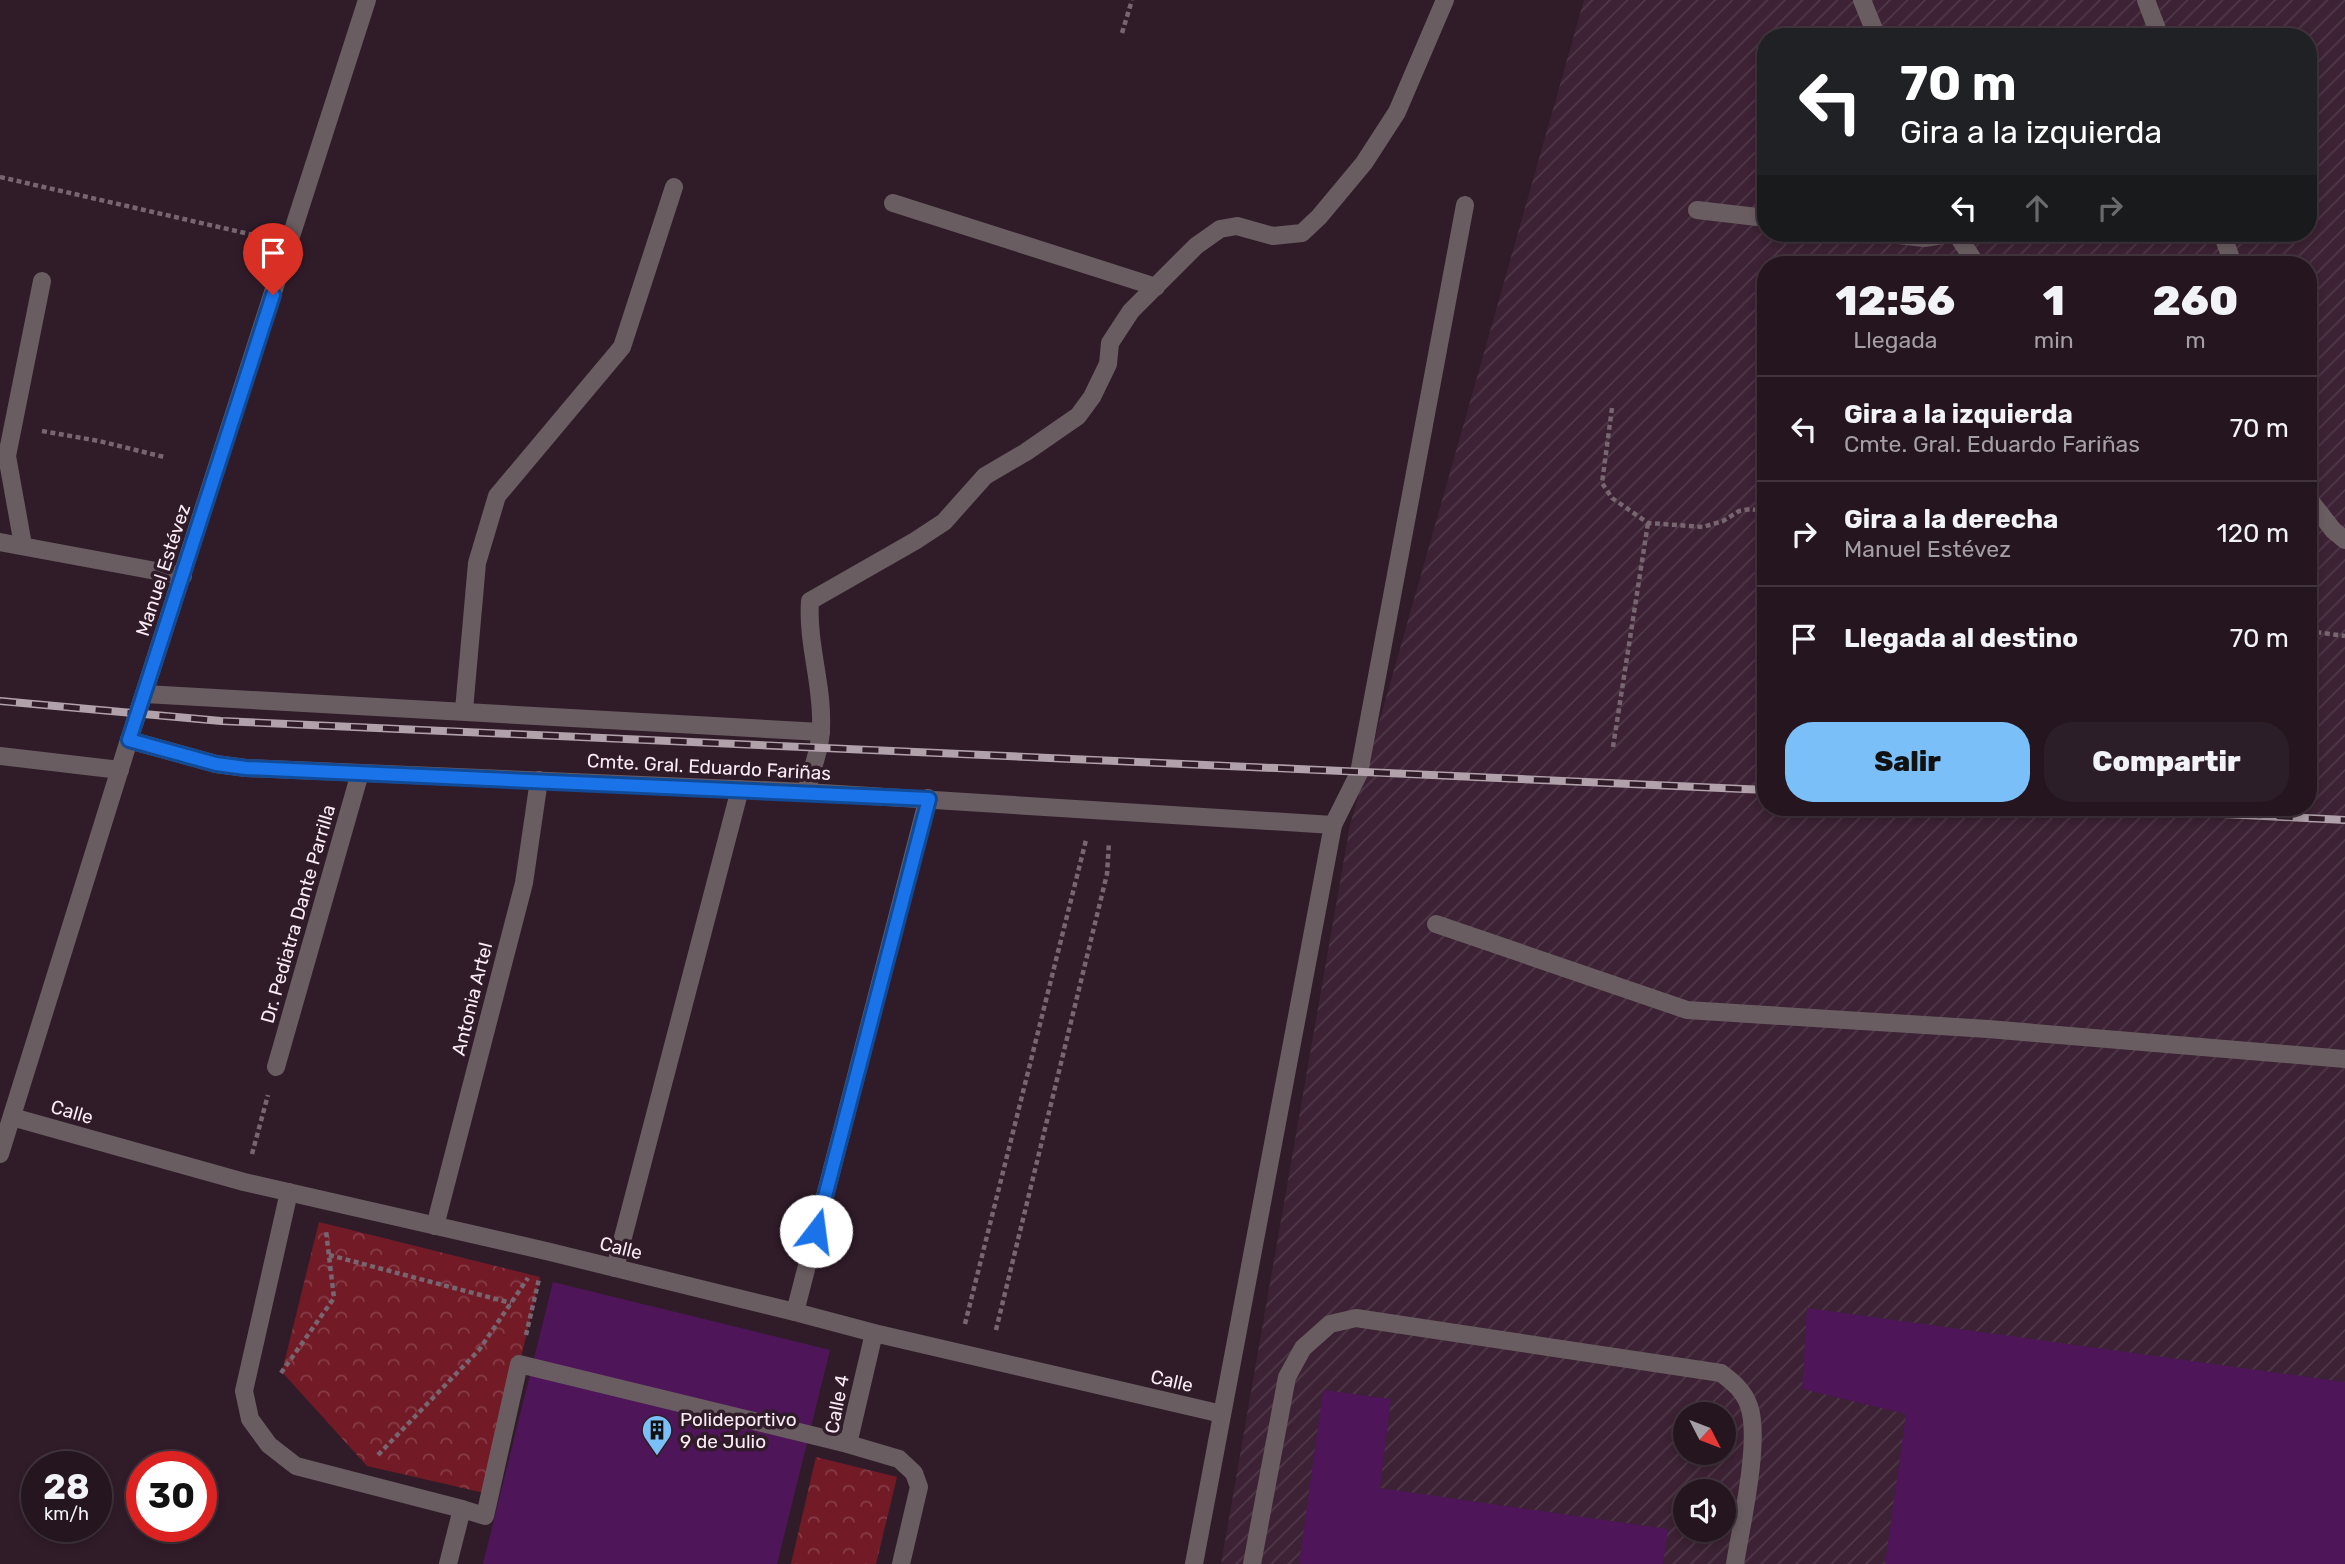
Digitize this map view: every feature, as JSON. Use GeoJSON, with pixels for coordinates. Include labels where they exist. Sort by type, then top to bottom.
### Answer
{"type":"FeatureCollection","features":[{"type":"Feature","properties":{"kind":"street","name":"Manuel Estévez"},"geometry":{"type":"LineString","coordinates":[[0,1154],[129,740],[367,0]]}},
{"type":"Feature","properties":{"kind":"street"},"geometry":{"type":"LineString","coordinates":[[806,792],[821,732],[821,713],[808,623],[810,601],[944,522],[985,476],[1078,416],[1092,397],[1108,364],[1111,343],[1131,311],[1196,246],[1220,229],[1237,226],[1273,236],[1302,233],[1319,217],[1364,163],[1397,113],[1445,0]]}},
{"type":"Feature","properties":{"kind":"street"},"geometry":{"type":"LineString","coordinates":[[1862,0],[1873,28]]}},
{"type":"Feature","properties":{"kind":"street"},"geometry":{"type":"LineString","coordinates":[[2146,0],[2157,28]]}},
{"type":"Feature","properties":{"kind":"street"},"geometry":{"type":"LineString","coordinates":[[464,710],[477,563],[497,496],[622,347],[674,187]]}},
{"type":"Feature","properties":{"kind":"street"},"geometry":{"type":"LineString","coordinates":[[893,203],[1156,287]]}},
{"type":"Feature","properties":{"kind":"street"},"geometry":{"type":"LineString","coordinates":[[1194,1564],[1333,825],[1359,773],[1465,205]]}},
{"type":"Feature","properties":{"kind":"street"},"geometry":{"type":"LineString","coordinates":[[1697,209],[1757,217]]}},
{"type":"Feature","properties":{"kind":"street"},"geometry":{"type":"LineString","coordinates":[[23,545],[7,456],[42,281]]}},
{"type":"Feature","properties":{"kind":"street"},"geometry":{"type":"LineString","coordinates":[[2317,510],[2345,540]]}},
{"type":"Feature","properties":{"kind":"street"},"geometry":{"type":"LineString","coordinates":[[0,542],[183,576]]}},
{"type":"Feature","properties":{"kind":"street"},"geometry":{"type":"LineString","coordinates":[[145,694],[821,732]]}},
{"type":"Feature","properties":{"kind":"street","name":"Cmte. Gral. Eduardo Fariñas"},"geometry":{"type":"LineString","coordinates":[[129,740],[216,764],[246,768],[806,792],[1333,825]]}},
{"type":"Feature","properties":{"kind":"street"},"geometry":{"type":"LineString","coordinates":[[0,756],[120,770]]}},
{"type":"Feature","properties":{"kind":"street","name":"Dr. Pediatra Dante Parrilla"},"geometry":{"type":"LineString","coordinates":[[276,1067],[360,773]]}},
{"type":"Feature","properties":{"kind":"street","name":"Antonia Artel"},"geometry":{"type":"LineString","coordinates":[[435,1226],[524,883],[539,780]]}},
{"type":"Feature","properties":{"kind":"street"},"geometry":{"type":"LineString","coordinates":[[615,1268],[740,789]]}},
{"type":"Feature","properties":{"kind":"street"},"geometry":{"type":"LineString","coordinates":[[795,1312],[929,799]]}},
{"type":"Feature","properties":{"kind":"street"},"geometry":{"type":"LineString","coordinates":[[1436,924],[1687,1010],[1988,1029],[2345,1059]]}},
{"type":"Feature","properties":{"kind":"street","name":"Calle"},"geometry":{"type":"LineString","coordinates":[[12,1117],[244,1182],[546,1251],[874,1334],[1222,1414]]}},
{"type":"Feature","properties":{"kind":"street"},"geometry":{"type":"LineString","coordinates":[[289,1192],[244,1391],[250,1419],[268,1445],[296,1466],[485,1516],[519,1364],[848,1444]]}},
{"type":"Feature","properties":{"kind":"street"},"geometry":{"type":"LineString","coordinates":[[1252,1564],[1287,1377],[1303,1348],[1330,1324],[1356,1318],[1721,1373],[1738,1386],[1749,1406],[1754,1438],[1735,1564]]}},
{"type":"Feature","properties":{"kind":"street","name":"Calle 4"},"geometry":{"type":"LineString","coordinates":[[874,1334],[848,1444],[899,1459],[914,1473],[919,1487],[901,1564]]}},
{"type":"Feature","properties":{"kind":"street"},"geometry":{"type":"LineString","coordinates":[[449,1564],[462,1509]]}},
{"type":"Feature","properties":{"kind":"path"},"geometry":{"type":"LineString","coordinates":[[1122,33],[1132,0]]}},
{"type":"Feature","properties":{"kind":"path"},"geometry":{"type":"LineString","coordinates":[[0,177],[289,244]]}},
{"type":"Feature","properties":{"kind":"path"},"geometry":{"type":"LineString","coordinates":[[1612,408],[1602,484],[1612,498],[1648,523],[1703,527],[1723,522],[1739,511],[1757,510]]}},
{"type":"Feature","properties":{"kind":"path"},"geometry":{"type":"LineString","coordinates":[[13,426],[99,441],[164,457]]}},
{"type":"Feature","properties":{"kind":"path"},"geometry":{"type":"LineString","coordinates":[[1613,747],[1648,523]]}},
{"type":"Feature","properties":{"kind":"path"},"geometry":{"type":"LineString","coordinates":[[2317,632],[2345,636]]}},
{"type":"Feature","properties":{"kind":"path"},"geometry":{"type":"LineString","coordinates":[[957,1353],[1103,809]]}},
{"type":"Feature","properties":{"kind":"path"},"geometry":{"type":"LineString","coordinates":[[988,1360],[1107,874],[1103,809]]}},
{"type":"Feature","properties":{"kind":"path"},"geometry":{"type":"LineString","coordinates":[[244,1182],[276,1067]]}},
{"type":"Feature","properties":{"kind":"path"},"geometry":{"type":"LineString","coordinates":[[250,1419],[334,1298],[323,1199]]}},
{"type":"Feature","properties":{"kind":"path"},"geometry":{"type":"LineString","coordinates":[[354,1481],[479,1350],[546,1251]]}},
{"type":"Feature","properties":{"kind":"path"},"geometry":{"type":"LineString","coordinates":[[519,1364],[546,1251]]}},
{"type":"Feature","properties":{"kind":"path"},"geometry":{"type":"LineString","coordinates":[[329,1255],[511,1303]]}},
{"type":"Feature","properties":{"kind":"shaded area"},"geometry":{"type":"Polygon","coordinates":[[[1584,0],[2345,0],[2345,1564],[1221,1564],[1350,825],[1584,0]]]}},
{"type":"Feature","properties":{"kind":"green space"},"geometry":{"type":"Polygon","coordinates":[[[319,1222],[540,1277],[489,1494],[367,1466],[282,1372],[319,1222]]]}},
{"type":"Feature","properties":{"kind":"green space"},"geometry":{"type":"Polygon","coordinates":[[[816,1457],[897,1477],[876,1564],[791,1564],[816,1457]]]}},
{"type":"Feature","properties":{"kind":"building","name":"Polideportivo 9 de Julio"},"geometry":{"type":"Polygon","coordinates":[[[553,1282],[830,1350],[777,1564],[483,1564],[553,1282]]]}},
{"type":"Feature","properties":{"kind":"building"},"geometry":{"type":"Polygon","coordinates":[[[1807,1308],[2345,1382],[2345,1564],[1885,1564],[1906,1414],[1802,1389],[1807,1308]]]}},
{"type":"Feature","properties":{"kind":"building"},"geometry":{"type":"Polygon","coordinates":[[[1323,1390],[1391,1399],[1380,1488],[1668,1529],[1663,1564],[1299,1564],[1323,1390]]]}},
{"type":"Feature","properties":{"kind":"railway"},"geometry":{"type":"LineString","coordinates":[[0,701],[221,721],[1757,790]]}},
{"type":"Feature","properties":{"kind":"railway"},"geometry":{"type":"LineString","coordinates":[[2265,816],[2345,820]]}},
{"type":"Feature","properties":{"kind":"place","name":"Polideportivo 9 de Julio"},"geometry":{"type":"Point","coordinates":[657,1457]}},
{"type":"Feature","properties":{"kind":"route"},"geometry":{"type":"LineString","coordinates":[[273,295],[129,740],[216,764],[246,768],[929,799],[816,1231]]}}]}
